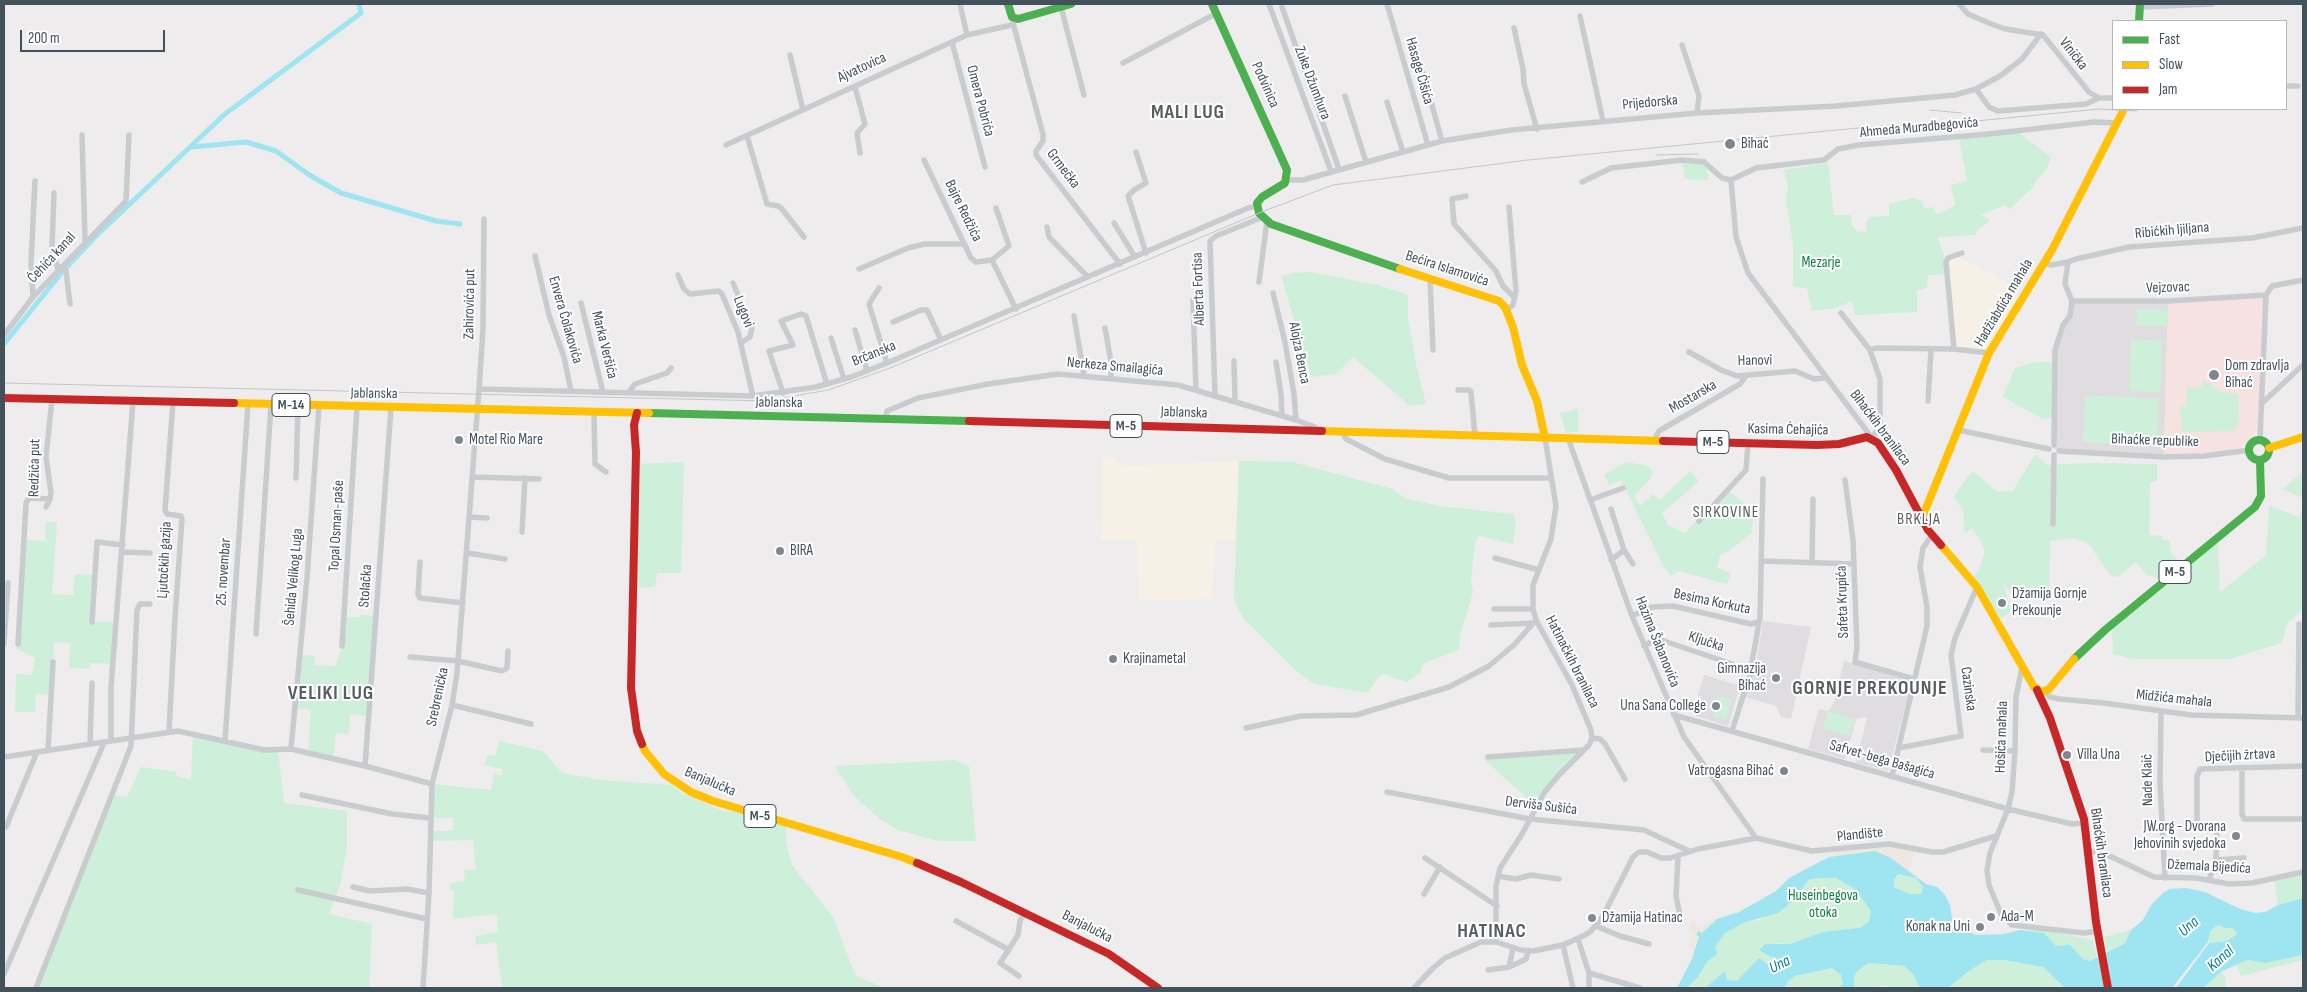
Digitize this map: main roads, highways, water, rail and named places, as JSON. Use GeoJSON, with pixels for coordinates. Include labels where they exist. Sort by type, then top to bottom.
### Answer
{"type":"FeatureCollection","features":[{"type":"Feature","properties":{"kind":"main road","name":"Ajvatovica"},"geometry":{"type":"LineString","coordinates":[[1008,4],[1013,22],[1071,4]]}},
{"type":"Feature","properties":{"kind":"main road","name":"Podvinica"},"geometry":{"type":"LineString","coordinates":[[1212,4],[1285,163],[1287,180]]}},
{"type":"Feature","properties":{"kind":"main road"},"geometry":{"type":"LineString","coordinates":[[2139,20],[2140,5]]}},
{"type":"Feature","properties":{"kind":"main road","name":"Hadžiabdića mahala"},"geometry":{"type":"LineString","coordinates":[[1922,518],[1990,353],[2044,263],[2124,110]]}},
{"type":"Feature","properties":{"kind":"main road","name":"Prijedorska"},"geometry":{"type":"LineString","coordinates":[[1265,219],[1257,206],[1259,200],[1287,180]]}},
{"type":"Feature","properties":{"kind":"main road","name":"Bećira Islamovića"},"geometry":{"type":"LineString","coordinates":[[1265,219],[1430,280],[1499,301],[1513,327],[1522,365],[1549,438]]}},
{"type":"Feature","properties":{"kind":"main road","name":"Jablanska"},"geometry":{"type":"LineString","coordinates":[[4,398],[885,419],[1549,438]]}},
{"type":"Feature","properties":{"kind":"main road"},"geometry":{"type":"LineString","coordinates":[[612,413],[628,422],[634,430]]}},
{"type":"Feature","properties":{"kind":"main road","name":"M-5"},"geometry":{"type":"LineString","coordinates":[[636,452],[634,430],[638,414]]}},
{"type":"Feature","properties":{"kind":"main road","name":"M-5"},"geometry":{"type":"LineString","coordinates":[[636,452],[638,414]]}},
{"type":"Feature","properties":{"kind":"main road"},"geometry":{"type":"LineString","coordinates":[[2269,448],[2303,437]]}},
{"type":"Feature","properties":{"kind":"main road","name":"Kasima Ćehajića"},"geometry":{"type":"LineString","coordinates":[[1549,438],[1829,445],[1861,438],[1872,438]]}},
{"type":"Feature","properties":{"kind":"main road","name":"Bihaćkih branilaca"},"geometry":{"type":"LineString","coordinates":[[1872,438],[1878,443],[1896,470],[1932,535],[1977,587],[2022,665],[2045,691],[2047,712],[2085,824],[2098,932],[2108,988]]}},
{"type":"Feature","properties":{"kind":"main road"},"geometry":{"type":"LineString","coordinates":[[2260,440],[2266,443],[2269,448],[2268,455],[2260,460],[2254,458],[2250,450],[2252,444],[2260,440]]}},
{"type":"Feature","properties":{"kind":"main road","name":"Banjalučka"},"geometry":{"type":"LineString","coordinates":[[636,452],[631,688],[637,731],[645,751],[664,774],[691,792],[713,801],[902,857],[960,882],[1109,954],[1158,988]]}},
{"type":"Feature","properties":{"kind":"main road","name":"M-5"},"geometry":{"type":"LineString","coordinates":[[2045,691],[2070,662],[2098,636],[2255,507],[2261,496],[2260,460]]}},
{"type":"Feature","properties":{"kind":"water"},"geometry":{"type":"Polygon","coordinates":[[[1875,851],[1891,858],[1926,884],[1937,887],[1945,895],[1950,905],[1952,918],[1959,927],[1976,935],[2004,934],[2020,930],[2044,933],[2055,945],[2069,944],[2083,959],[2090,961],[2125,943],[2131,930],[2143,920],[2151,905],[2170,889],[2186,888],[2205,892],[2240,909],[2255,913],[2265,912],[2278,905],[2303,898],[2303,955],[2266,963],[2247,960],[2222,971],[2203,988],[2176,988],[2209,943],[2227,941],[2237,934],[2233,928],[2225,928],[2218,925],[2210,931],[2208,942],[2172,988],[2065,988],[2043,967],[2004,960],[1987,960],[1969,971],[1948,988],[1920,988],[1913,974],[1904,966],[1869,963],[1857,971],[1854,977],[1854,988],[1838,988],[1843,983],[1841,975],[1832,968],[1795,976],[1789,980],[1784,988],[1705,988],[1725,971],[1727,980],[1737,981],[1759,958],[1774,969],[1776,957],[1771,957],[1759,950],[1765,944],[1790,944],[1823,932],[1859,928],[1869,922],[1871,911],[1855,889],[1836,878],[1819,878],[1808,880],[1796,898],[1778,913],[1743,923],[1725,933],[1715,947],[1717,954],[1707,962],[1697,978],[1686,988],[1677,988],[1691,961],[1699,937],[1696,934],[1699,931],[1702,933],[1717,919],[1739,912],[1776,891],[1789,878],[1829,857],[1875,851]],[[1898,874],[1894,880],[1894,887],[1910,894],[1921,894],[1923,887],[1916,878],[1898,874]]]}},
{"type":"Feature","properties":{"kind":"waterway"},"geometry":{"type":"LineString","coordinates":[[4,344],[63,271],[97,235],[225,114],[361,13],[359,4]]}},
{"type":"Feature","properties":{"kind":"waterway"},"geometry":{"type":"LineString","coordinates":[[192,147],[246,142],[276,151],[311,176],[341,193],[436,221],[460,224]]}},
{"type":"Feature","properties":{"kind":"railway"},"geometry":{"type":"LineString","coordinates":[[4,383],[766,401],[828,390],[890,368],[1259,213],[1333,185],[1528,160],[1868,127],[1976,121],[2099,109],[2112,110]]}},
{"type":"Feature","properties":{"kind":"railway"},"geometry":{"type":"LineString","coordinates":[[1930,110],[1961,113]]}},
{"type":"Feature","properties":{"kind":"railway"},"geometry":{"type":"LineString","coordinates":[[2118,110],[2137,111]]}},
{"type":"Feature","properties":{"kind":"railway"},"geometry":{"type":"LineString","coordinates":[[1656,155],[1698,154]]}},
{"type":"Feature","properties":{"kind":"place","name":"Bihać"},"geometry":{"type":"Point","coordinates":[1730,144]}},
{"type":"Feature","properties":{"kind":"place","name":"Dom zdravlja Bihać"},"geometry":{"type":"Point","coordinates":[2214,375]}},
{"type":"Feature","properties":{"kind":"place","name":"Motel Rio Mare"},"geometry":{"type":"Point","coordinates":[459,440]}},
{"type":"Feature","properties":{"kind":"place","name":"BIRA"},"geometry":{"type":"Point","coordinates":[780,551]}},
{"type":"Feature","properties":{"kind":"place","name":"Džamija Gornje Prekounje"},"geometry":{"type":"Point","coordinates":[2002,603]}},
{"type":"Feature","properties":{"kind":"place","name":"Krajinametal"},"geometry":{"type":"Point","coordinates":[1113,659]}},
{"type":"Feature","properties":{"kind":"place","name":"Gimnazija Bihać"},"geometry":{"type":"Point","coordinates":[1776,678]}},
{"type":"Feature","properties":{"kind":"place","name":"Una Sana College"},"geometry":{"type":"Point","coordinates":[1716,706]}},
{"type":"Feature","properties":{"kind":"place","name":"Villa Una"},"geometry":{"type":"Point","coordinates":[2067,755]}},
{"type":"Feature","properties":{"kind":"place","name":"Vatrogasna Bihać"},"geometry":{"type":"Point","coordinates":[1784,771]}},
{"type":"Feature","properties":{"kind":"place","name":"JW.org - Dvorana Jehovinih svjedoka"},"geometry":{"type":"Point","coordinates":[2236,836]}},
{"type":"Feature","properties":{"kind":"place","name":"Ada-M"},"geometry":{"type":"Point","coordinates":[1991,917]}},
{"type":"Feature","properties":{"kind":"place","name":"Džamija Hatinac"},"geometry":{"type":"Point","coordinates":[1592,918]}},
{"type":"Feature","properties":{"kind":"place","name":"Konak na Uni"},"geometry":{"type":"Point","coordinates":[1980,927]}},
{"type":"Feature","properties":{"kind":"district","name":"MALI LUG"},"geometry":{"type":"Point","coordinates":[1188,113]}},
{"type":"Feature","properties":{"kind":"district","name":"SIRKOVINE"},"geometry":{"type":"Point","coordinates":[1726,513]}},
{"type":"Feature","properties":{"kind":"district","name":"BRKLJA"},"geometry":{"type":"Point","coordinates":[1919,520]}},
{"type":"Feature","properties":{"kind":"district","name":"GORNJE PREKOUNJE"},"geometry":{"type":"Point","coordinates":[1870,689]}},
{"type":"Feature","properties":{"kind":"district","name":"VELIKI LUG"},"geometry":{"type":"Point","coordinates":[331,694]}},
{"type":"Feature","properties":{"kind":"district","name":"HATINAC"},"geometry":{"type":"Point","coordinates":[1492,932]}},
{"type":"Feature","properties":{"kind":"park label","name":"Mezarje"},"geometry":{"type":"Point","coordinates":[1821,263]}},
{"type":"Feature","properties":{"kind":"park label","name":"Huseinbegova otoka"},"geometry":{"type":"Point","coordinates":[1823,904]}},
{"type":"Feature","properties":{"kind":"water label","name":"Una"},"geometry":{"type":"Point","coordinates":[2189,927]}},
{"type":"Feature","properties":{"kind":"water label","name":"Kanal"},"geometry":{"type":"Point","coordinates":[2221,959]}},
{"type":"Feature","properties":{"kind":"water label","name":"Una"},"geometry":{"type":"Point","coordinates":[1780,965]}}]}
